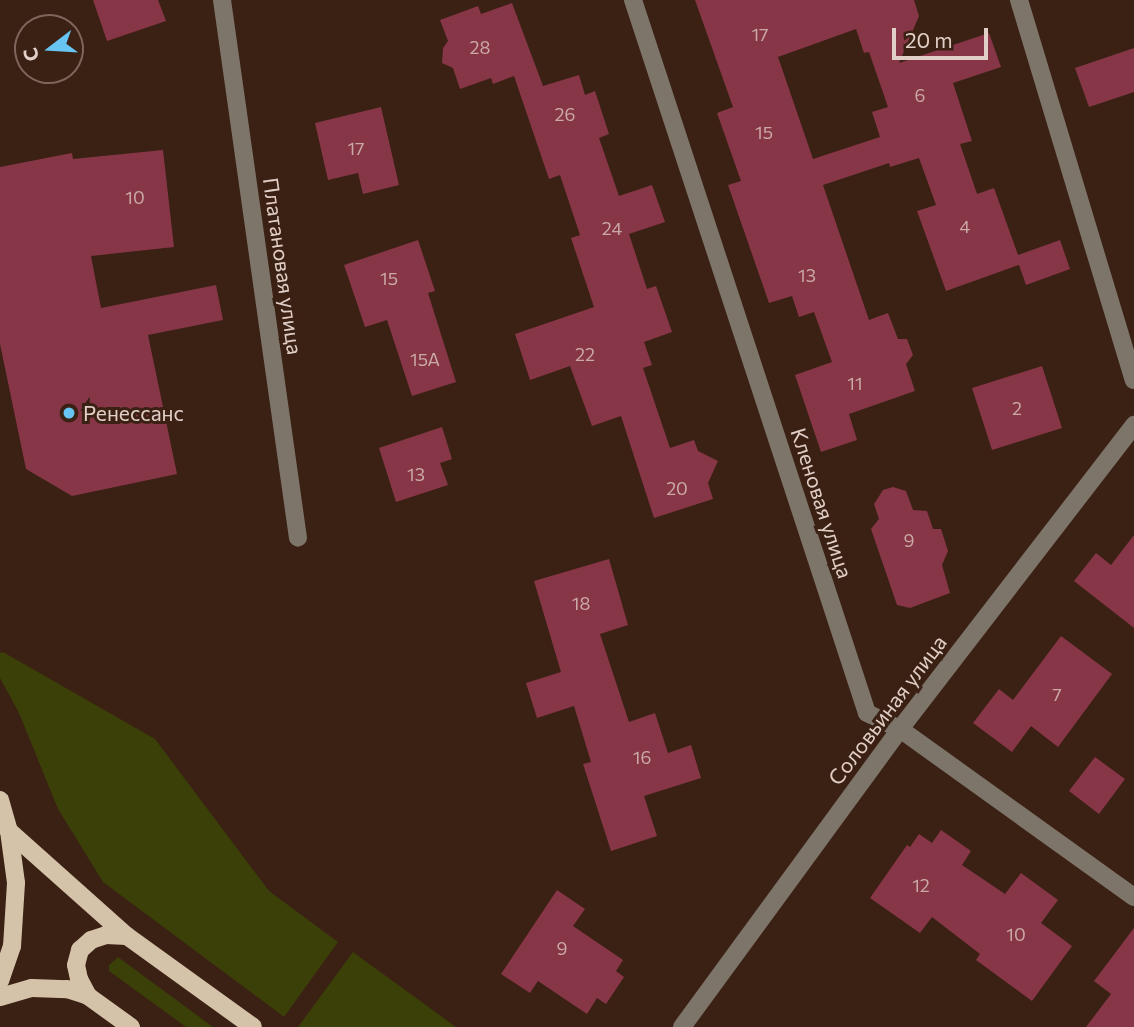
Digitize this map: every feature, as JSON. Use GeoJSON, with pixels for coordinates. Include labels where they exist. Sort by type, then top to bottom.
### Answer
{"type":"FeatureCollection","features":[{"type":"Feature","properties":{"kind":"main road"},"geometry":{"type":"LineString","coordinates":[[0,800],[9,831],[16,883],[12,946],[0,981]]}},
{"type":"Feature","properties":{"kind":"main road"},"geometry":{"type":"LineString","coordinates":[[9,831],[127,936],[253,1027]]}},
{"type":"Feature","properties":{"kind":"main road"},"geometry":{"type":"LineString","coordinates":[[89,996],[79,979],[76,965],[80,950],[106,935],[127,936]]}},
{"type":"Feature","properties":{"kind":"main road"},"geometry":{"type":"LineString","coordinates":[[0,997],[32,988],[67,989],[89,996],[131,1027]]}},
{"type":"Feature","properties":{"kind":"street","name":"Платановая улица"},"geometry":{"type":"LineString","coordinates":[[222,0],[298,538]]}},
{"type":"Feature","properties":{"kind":"street","name":"Кленовая улица"},"geometry":{"type":"LineString","coordinates":[[633,0],[867,713],[900,729],[1134,897]]}},
{"type":"Feature","properties":{"kind":"street"},"geometry":{"type":"LineString","coordinates":[[1019,0],[1134,380]]}},
{"type":"Feature","properties":{"kind":"street","name":"Соловьиная улица"},"geometry":{"type":"LineString","coordinates":[[682,1027],[900,729],[1134,425]]}},
{"type":"Feature","properties":{"kind":"green space"},"geometry":{"type":"Polygon","coordinates":[[[3,652],[155,739],[269,891],[338,942],[284,1017],[103,882],[58,809],[19,713],[0,678],[0,653],[3,652]]]}},
{"type":"Feature","properties":{"kind":"green space"},"geometry":{"type":"Polygon","coordinates":[[[353,952],[456,1027],[298,1027],[353,952]]]}},
{"type":"Feature","properties":{"kind":"green space"},"geometry":{"type":"Polygon","coordinates":[[[118,957],[213,1027],[186,1027],[109,971],[109,965],[118,957]]]}},
{"type":"Feature","properties":{"kind":"building"},"geometry":{"type":"Polygon","coordinates":[[[93,0],[158,0],[166,21],[107,41],[93,0]]]}},
{"type":"Feature","properties":{"kind":"building"},"geometry":{"type":"Polygon","coordinates":[[[695,0],[914,0],[919,16],[899,63],[989,33],[1001,67],[953,83],[972,141],[960,144],[977,194],[994,188],[1018,255],[1060,240],[1070,269],[1026,285],[1019,265],[946,291],[917,211],[936,205],[919,158],[890,167],[889,163],[823,185],[869,320],[888,313],[898,339],[907,339],[913,355],[906,364],[915,391],[849,414],[857,440],[821,452],[795,375],[832,362],[814,312],[799,317],[792,296],[769,303],[728,185],[741,181],[717,113],[733,107],[695,0]],[[856,29],[778,57],[813,159],[880,137],[872,112],[888,107],[869,52],[864,53],[856,29]]]}},
{"type":"Feature","properties":{"kind":"building"},"geometry":{"type":"Polygon","coordinates":[[[512,3],[543,86],[579,75],[585,95],[595,91],[609,134],[599,138],[619,196],[652,185],[665,222],[629,234],[647,289],[656,286],[672,332],[644,342],[652,365],[643,368],[670,448],[694,440],[698,451],[718,461],[708,483],[713,499],[654,518],[621,416],[592,426],[570,366],[530,380],[515,334],[594,307],[571,238],[580,235],[560,175],[549,179],[514,76],[493,84],[491,78],[460,89],[453,68],[442,63],[443,48],[448,41],[440,20],[478,6],[481,14],[512,3]]]}},
{"type":"Feature","properties":{"kind":"building"},"geometry":{"type":"Polygon","coordinates":[[[1134,48],[1134,92],[1089,107],[1075,68],[1134,48]]]}},
{"type":"Feature","properties":{"kind":"building"},"geometry":{"type":"Polygon","coordinates":[[[381,107],[399,185],[363,194],[358,173],[328,180],[315,123],[381,107]]]}},
{"type":"Feature","properties":{"kind":"building"},"geometry":{"type":"Polygon","coordinates":[[[163,150],[174,247],[91,256],[101,308],[216,285],[223,320],[148,335],[177,474],[72,496],[26,469],[0,344],[0,167],[72,153],[73,159],[163,150]]]}},
{"type":"Feature","properties":{"kind":"building"},"geometry":{"type":"Polygon","coordinates":[[[418,240],[435,291],[428,293],[456,382],[412,396],[387,320],[365,327],[344,265],[418,240]]]}},
{"type":"Feature","properties":{"kind":"building"},"geometry":{"type":"Polygon","coordinates":[[[1042,366],[1062,428],[992,450],[972,388],[1042,366]]]}},
{"type":"Feature","properties":{"kind":"building"},"geometry":{"type":"Polygon","coordinates":[[[442,427],[452,459],[440,463],[448,485],[396,502],[379,448],[442,427]]]}},
{"type":"Feature","properties":{"kind":"building"},"geometry":{"type":"Polygon","coordinates":[[[893,487],[906,491],[913,510],[927,511],[933,529],[941,529],[948,551],[942,565],[950,593],[910,608],[897,605],[871,529],[879,519],[874,504],[883,490],[893,487]]]}},
{"type":"Feature","properties":{"kind":"building"},"geometry":{"type":"Polygon","coordinates":[[[1134,535],[1134,628],[1074,581],[1096,553],[1111,565],[1134,535]]]}},
{"type":"Feature","properties":{"kind":"building"},"geometry":{"type":"Polygon","coordinates":[[[609,559],[628,625],[600,634],[629,722],[655,713],[668,753],[691,745],[701,778],[644,796],[657,836],[611,851],[583,764],[591,762],[574,706],[537,718],[526,683],[561,672],[534,581],[609,559]]]}},
{"type":"Feature","properties":{"kind":"building"},"geometry":{"type":"Polygon","coordinates":[[[1061,636],[1112,674],[1058,747],[1031,726],[1012,752],[973,723],[999,689],[1013,700],[1061,636]]]}},
{"type":"Feature","properties":{"kind":"building"},"geometry":{"type":"Polygon","coordinates":[[[1095,757],[1125,779],[1099,814],[1069,791],[1095,757]]]}},
{"type":"Feature","properties":{"kind":"building"},"geometry":{"type":"Polygon","coordinates":[[[941,830],[971,851],[962,865],[1005,894],[1021,873],[1058,900],[1041,923],[1072,946],[1032,1001],[976,960],[980,954],[932,917],[920,933],[870,898],[907,845],[910,847],[919,834],[932,843],[941,830]]]}},
{"type":"Feature","properties":{"kind":"building"},"geometry":{"type":"Polygon","coordinates":[[[557,890],[585,909],[573,926],[623,960],[616,971],[624,977],[606,1004],[597,998],[587,1014],[538,981],[530,993],[501,974],[557,890]]]}},
{"type":"Feature","properties":{"kind":"building"},"geometry":{"type":"Polygon","coordinates":[[[1134,928],[1134,1027],[1086,1027],[1111,994],[1094,981],[1134,928]]]}},
{"type":"Feature","properties":{"kind":"place","name":"Ренессанс"},"geometry":{"type":"Point","coordinates":[69,413]}}]}
